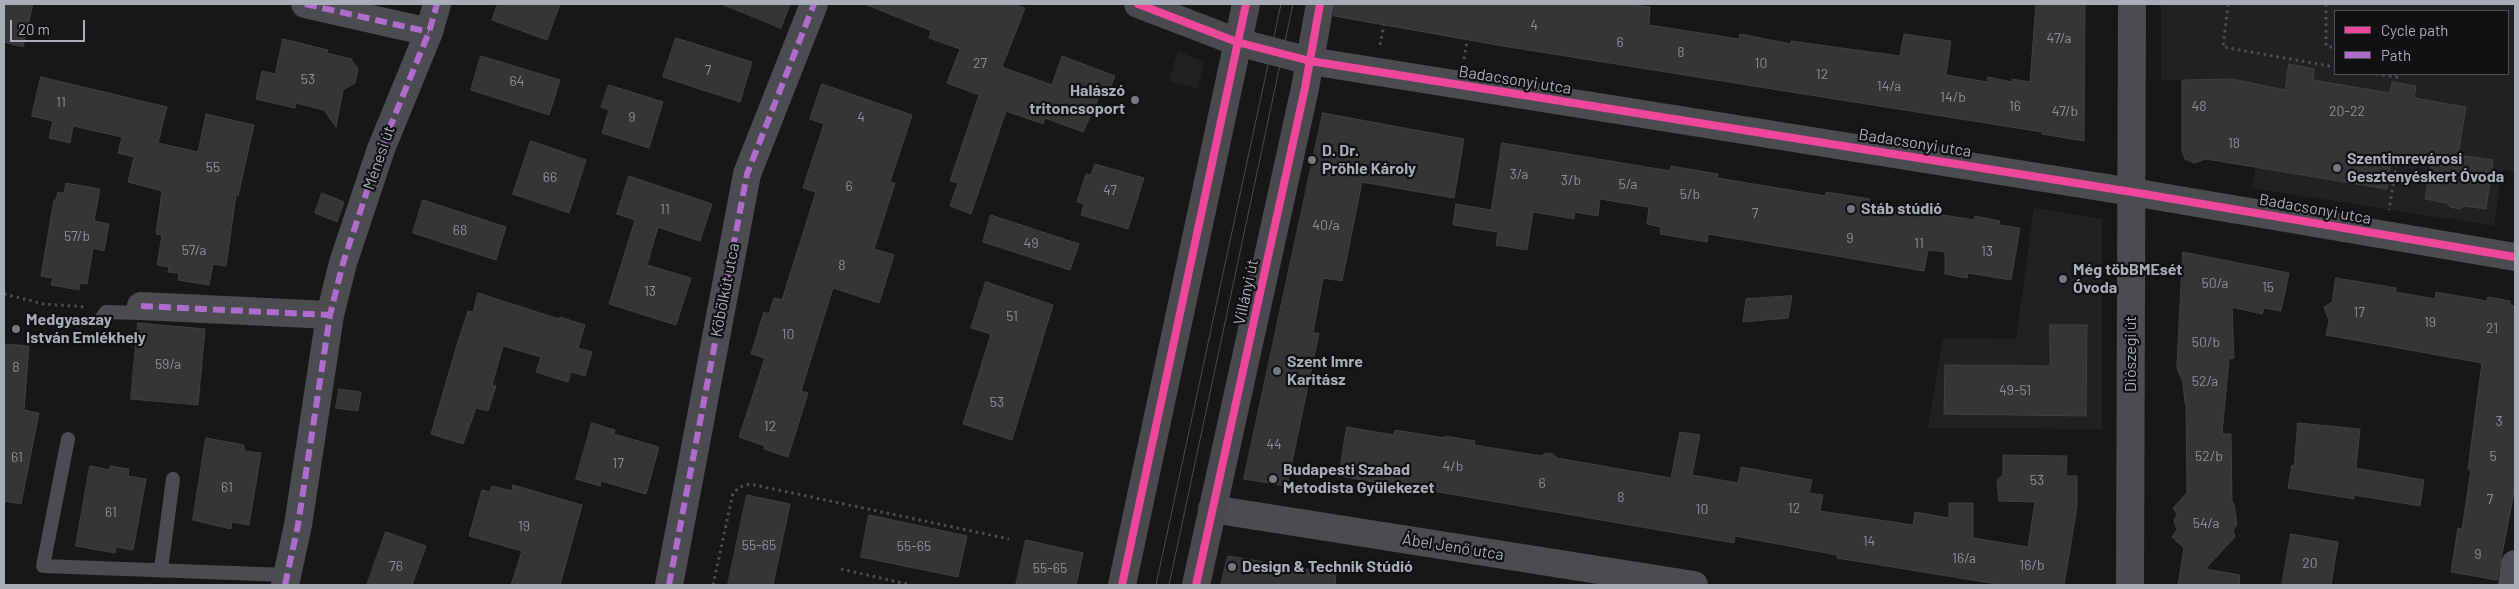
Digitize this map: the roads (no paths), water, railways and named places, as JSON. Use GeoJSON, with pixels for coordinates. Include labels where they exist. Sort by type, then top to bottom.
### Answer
{"type":"FeatureCollection","features":[{"type":"Feature","properties":{"kind":"street"},"geometry":{"type":"LineString","coordinates":[[305,4],[429,32]]}},
{"type":"Feature","properties":{"kind":"street","name":"Ménesi út"},"geometry":{"type":"LineString","coordinates":[[286,580],[298,525],[330,315],[343,263],[381,149],[429,32],[437,4]]}},
{"type":"Feature","properties":{"kind":"street","name":"Köbölkút utca"},"geometry":{"type":"LineString","coordinates":[[669,585],[748,174],[814,4]]}},
{"type":"Feature","properties":{"kind":"street"},"geometry":{"type":"LineString","coordinates":[[1138,4],[1237,42],[1310,61]]}},
{"type":"Feature","properties":{"kind":"street"},"geometry":{"type":"LineString","coordinates":[[1122,585],[1246,4]]}},
{"type":"Feature","properties":{"kind":"street","name":"Villányi út"},"geometry":{"type":"LineString","coordinates":[[1196,585],[1310,61],[1320,4]]}},
{"type":"Feature","properties":{"kind":"street","name":"Diószegi út"},"geometry":{"type":"LineString","coordinates":[[2130,585],[2132,4]]}},
{"type":"Feature","properties":{"kind":"street","name":"Badacsonyi utca"},"geometry":{"type":"LineString","coordinates":[[1310,61],[2132,192],[2515,257]]}},
{"type":"Feature","properties":{"kind":"street"},"geometry":{"type":"LineString","coordinates":[[141,306],[330,315]]}},
{"type":"Feature","properties":{"kind":"street","name":"Ábel Jenő utca"},"geometry":{"type":"LineString","coordinates":[[1212,509],[1694,585]]}},
{"type":"Feature","properties":{"kind":"street"},"geometry":{"type":"LineString","coordinates":[[2512,585],[2515,564]]}},
{"type":"Feature","properties":{"kind":"lane"},"geometry":{"type":"LineString","coordinates":[[103,316],[139,312],[141,306]]}},
{"type":"Feature","properties":{"kind":"lane"},"geometry":{"type":"LineString","coordinates":[[68,439],[43,566],[161,570],[286,580]]}},
{"type":"Feature","properties":{"kind":"lane"},"geometry":{"type":"LineString","coordinates":[[161,570],[173,479]]}},
{"type":"Feature","properties":{"kind":"tram line"},"geometry":{"type":"LineString","coordinates":[[1156,585],[1281,4]]}},
{"type":"Feature","properties":{"kind":"tram line"},"geometry":{"type":"LineString","coordinates":[[1169,585],[1293,4]]}},
{"type":"Feature","properties":{"kind":"place","name":"Halászó tritoncsoport"},"geometry":{"type":"Point","coordinates":[1135,100]}},
{"type":"Feature","properties":{"kind":"place","name":"D. Dr. Pröhle Károly"},"geometry":{"type":"Point","coordinates":[1312,160]}},
{"type":"Feature","properties":{"kind":"place","name":"Szentimrevárosi Gesztenyéskert Óvoda"},"geometry":{"type":"Point","coordinates":[2337,168]}},
{"type":"Feature","properties":{"kind":"place","name":"Stáb stúdió"},"geometry":{"type":"Point","coordinates":[1851,209]}},
{"type":"Feature","properties":{"kind":"place","name":"Még töbBMEsét Óvoda"},"geometry":{"type":"Point","coordinates":[2063,279]}},
{"type":"Feature","properties":{"kind":"place","name":"Medgyaszay István Emlékhely"},"geometry":{"type":"Point","coordinates":[16,329]}},
{"type":"Feature","properties":{"kind":"place","name":"Szent Imre Karitász"},"geometry":{"type":"Point","coordinates":[1277,371]}},
{"type":"Feature","properties":{"kind":"place","name":"Budapesti Szabad Metodista Gyülekezet"},"geometry":{"type":"Point","coordinates":[1273,479]}},
{"type":"Feature","properties":{"kind":"place","name":"Design & Technik Stúdió"},"geometry":{"type":"Point","coordinates":[1232,567]}}]}
